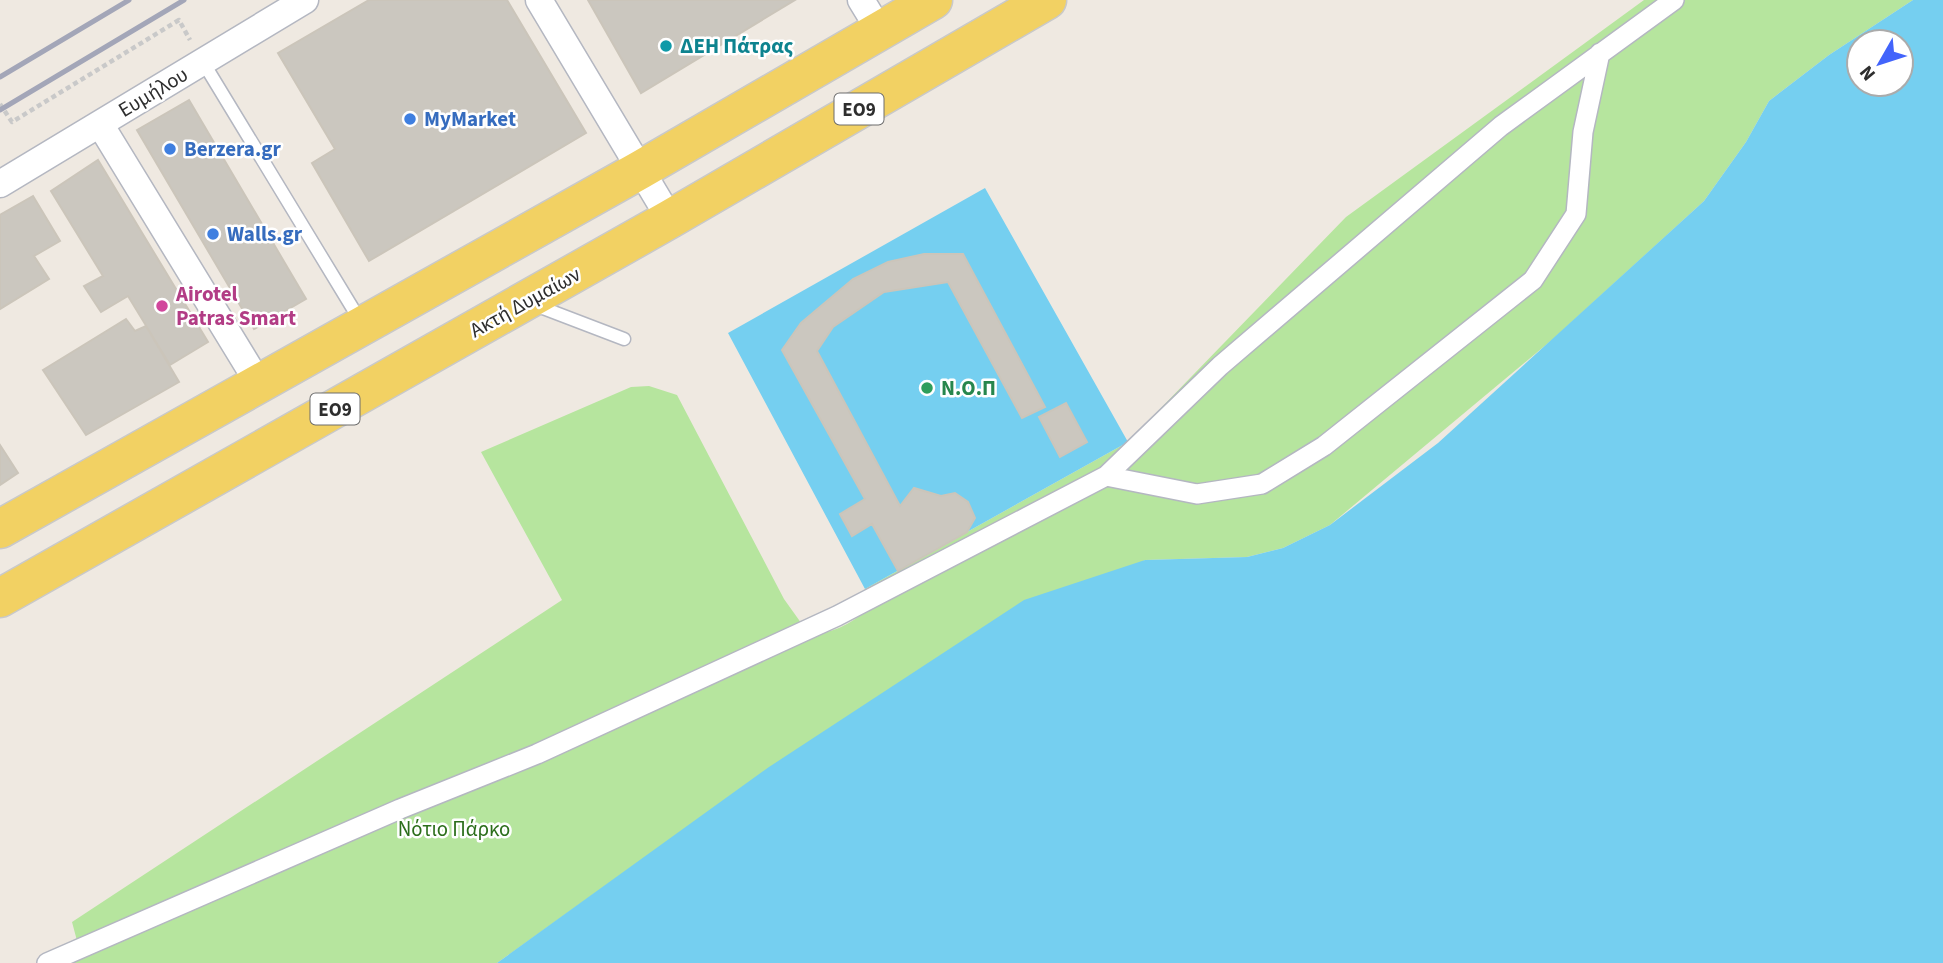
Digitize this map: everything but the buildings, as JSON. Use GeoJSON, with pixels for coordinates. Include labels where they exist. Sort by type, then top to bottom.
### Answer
{"type":"FeatureCollection","features":[{"type":"Feature","properties":{"kind":"main road"},"geometry":{"type":"LineString","coordinates":[[0,529],[640,170],[870,16],[933,0]]}},
{"type":"Feature","properties":{"kind":"main road","name":"Ακτή Δυμαίων"},"geometry":{"type":"LineString","coordinates":[[0,598],[525,302],[1047,0]]}},
{"type":"Feature","properties":{"kind":"street","name":"Ευμήλου"},"geometry":{"type":"LineString","coordinates":[[0,184],[305,0]]}},
{"type":"Feature","properties":{"kind":"street"},"geometry":{"type":"LineString","coordinates":[[540,0],[670,219]]}},
{"type":"Feature","properties":{"kind":"street"},"geometry":{"type":"LineString","coordinates":[[47,963],[400,809],[550,748],[837,616],[1106,476],[1220,366],[1501,126],[1674,0]]}},
{"type":"Feature","properties":{"kind":"street"},"geometry":{"type":"LineString","coordinates":[[1106,476],[1197,494],[1262,484],[1324,446],[1533,280],[1576,214],[1583,132],[1600,53]]}},
{"type":"Feature","properties":{"kind":"street"},"geometry":{"type":"LineString","coordinates":[[100,124],[258,384]]}},
{"type":"Feature","properties":{"kind":"lane"},"geometry":{"type":"LineString","coordinates":[[203,62],[363,326]]}},
{"type":"Feature","properties":{"kind":"lane"},"geometry":{"type":"LineString","coordinates":[[525,302],[624,339]]}},
{"type":"Feature","properties":{"kind":"path"},"geometry":{"type":"LineString","coordinates":[[0,104],[12,122],[179,20],[203,62]]}},
{"type":"Feature","properties":{"kind":"green space","name":"Νότιο Πάρκο"},"geometry":{"type":"Polygon","coordinates":[[[1644,0],[1913,0],[1870,28],[1845,28],[1845,45],[1769,101],[1746,142],[1704,201],[1553,339],[1330,525],[1283,548],[1247,557],[1145,560],[644,858],[497,963],[73,963],[80,952],[72,922],[562,600],[481,452],[631,387],[649,386],[677,395],[784,599],[809,634],[824,633],[839,628],[865,611],[865,589],[1128,442],[1346,217],[1644,0]]]}},
{"type":"Feature","properties":{"kind":"water"},"geometry":{"type":"Polygon","coordinates":[[[1913,0],[1943,0],[1943,963],[497,963],[769,767],[1024,600],[1145,560],[1247,557],[1283,548],[1330,525],[1438,443],[1704,201],[1746,142],[1769,101],[1845,45],[1845,98],[1915,98],[1915,28],[1870,28],[1913,0]]]}},
{"type":"Feature","properties":{"kind":"water","name":"Ν.Ο.Π"},"geometry":{"type":"Polygon","coordinates":[[[985,188],[1128,442],[865,589],[728,333],[985,188]]]}},
{"type":"Feature","properties":{"kind":"railway"},"geometry":{"type":"LineString","coordinates":[[0,77],[129,0]]}},
{"type":"Feature","properties":{"kind":"railway"},"geometry":{"type":"LineString","coordinates":[[0,110],[184,0]]}},
{"type":"Feature","properties":{"kind":"place","name":"ΔΕΗ Πάτρας"},"geometry":{"type":"Point","coordinates":[666,46]}},
{"type":"Feature","properties":{"kind":"place","name":"MyMarket"},"geometry":{"type":"Point","coordinates":[410,119]}},
{"type":"Feature","properties":{"kind":"place","name":"Berzera.gr"},"geometry":{"type":"Point","coordinates":[170,149]}},
{"type":"Feature","properties":{"kind":"place","name":"Walls.gr"},"geometry":{"type":"Point","coordinates":[213,234]}},
{"type":"Feature","properties":{"kind":"place","name":"Airotel Patras Smart"},"geometry":{"type":"Point","coordinates":[162,306]}},
{"type":"Feature","properties":{"kind":"place","name":"Ν.Ο.Π"},"geometry":{"type":"Point","coordinates":[927,388]}}]}
